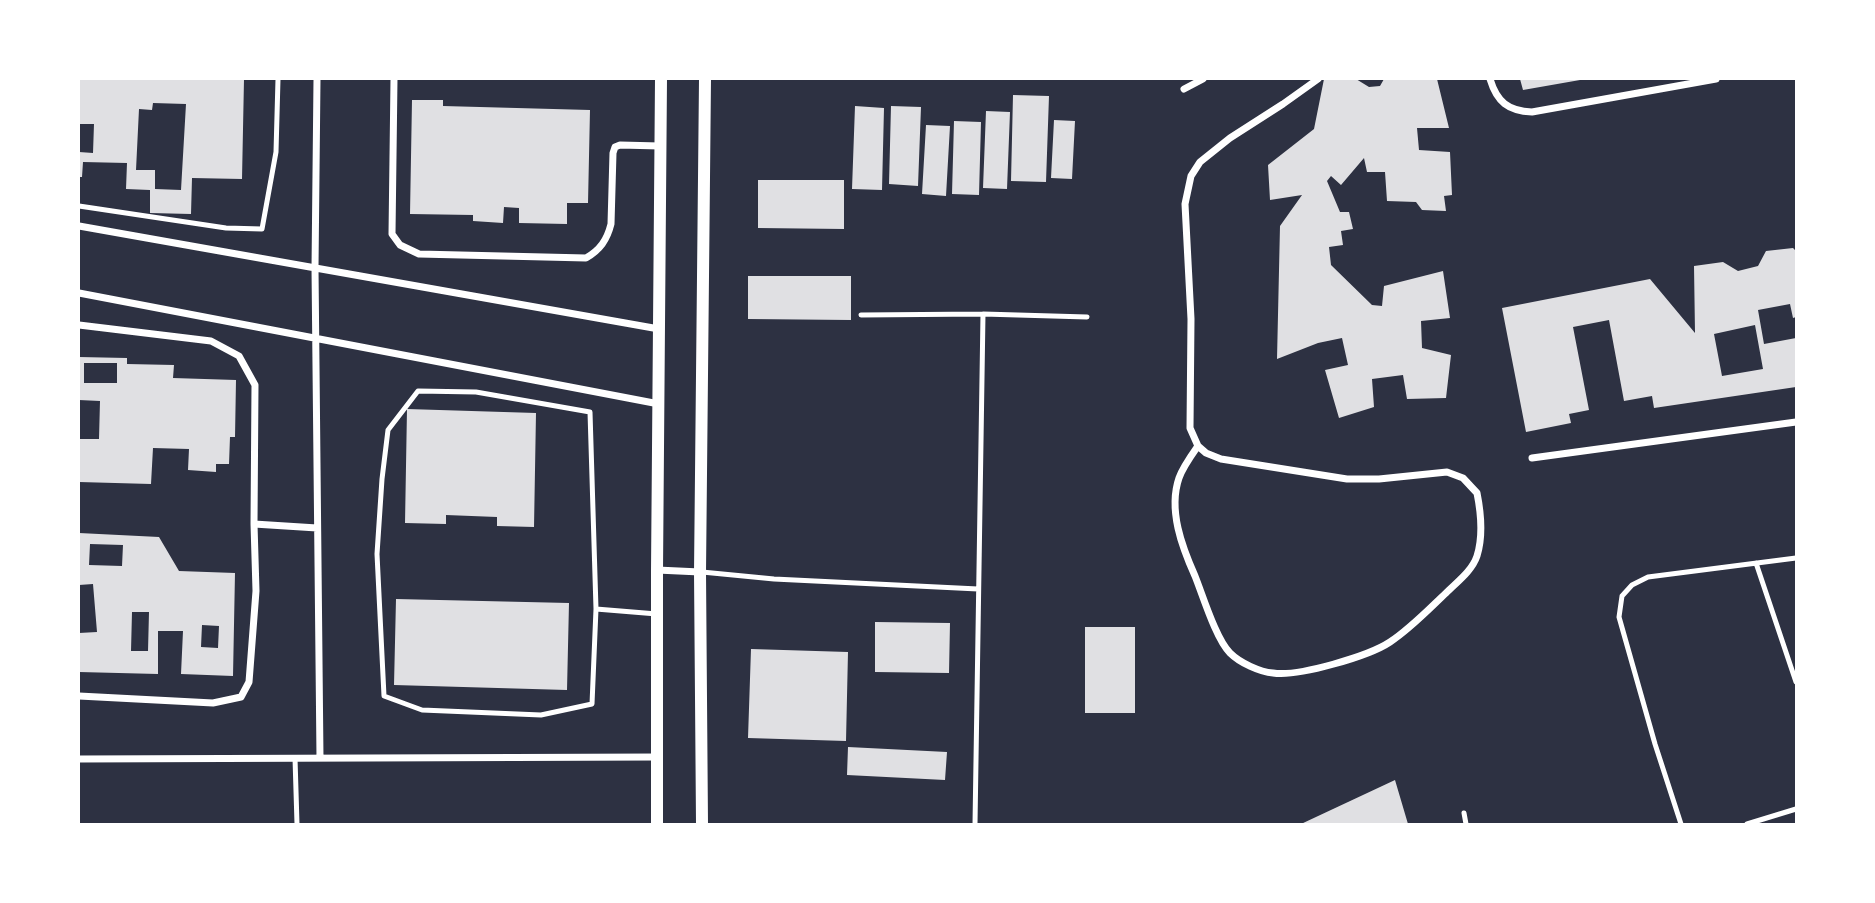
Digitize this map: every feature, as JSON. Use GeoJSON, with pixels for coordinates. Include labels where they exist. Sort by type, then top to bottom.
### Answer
{"type":"FeatureCollection","features":[{"type":"Feature","properties":{"kind":"street"},"geometry":{"type":"LineString","coordinates":[[317,79],[315,338],[320,758]]}},
{"type":"Feature","properties":{"kind":"street"},"geometry":{"type":"LineString","coordinates":[[394,79],[392,234],[400,245],[419,254],[586,258],[602,246],[611,224],[612,153],[615,148],[620,145],[660,146]]}},
{"type":"Feature","properties":{"kind":"street"},"geometry":{"type":"LineString","coordinates":[[657,824],[661,79]]}},
{"type":"Feature","properties":{"kind":"street"},"geometry":{"type":"LineString","coordinates":[[702,824],[700,572],[705,79]]}},
{"type":"Feature","properties":{"kind":"street"},"geometry":{"type":"LineString","coordinates":[[1184,89],[1203,79]]}},
{"type":"Feature","properties":{"kind":"street"},"geometry":{"type":"LineString","coordinates":[[1198,446],[1180,475],[1175,493],[1176,516],[1186,555],[1220,636],[1230,653],[1256,669],[1274,674],[1303,672],[1370,652],[1390,642],[1466,574],[1476,558],[1480,540],[1478,493],[1463,478],[1447,472],[1379,479],[1347,479],[1222,459],[1206,453],[1198,446],[1190,428],[1191,320],[1185,204],[1191,176],[1200,162],[1230,138],[1318,79]]}},
{"type":"Feature","properties":{"kind":"street"},"geometry":{"type":"LineString","coordinates":[[1490,79],[1494,92],[1503,103],[1516,112],[1532,113],[1716,79]]}},
{"type":"Feature","properties":{"kind":"street"},"geometry":{"type":"LineString","coordinates":[[79,226],[659,329]]}},
{"type":"Feature","properties":{"kind":"street"},"geometry":{"type":"LineString","coordinates":[[79,293],[659,404]]}},
{"type":"Feature","properties":{"kind":"street"},"geometry":{"type":"LineString","coordinates":[[79,325],[211,341],[239,356],[256,385],[256,591],[249,682],[241,697],[213,703],[79,696]]}},
{"type":"Feature","properties":{"kind":"street"},"geometry":{"type":"LineString","coordinates":[[1532,458],[1796,422]]}},
{"type":"Feature","properties":{"kind":"street"},"geometry":{"type":"LineString","coordinates":[[254,524],[317,528]]}},
{"type":"Feature","properties":{"kind":"street"},"geometry":{"type":"LineString","coordinates":[[657,570],[700,572]]}},
{"type":"Feature","properties":{"kind":"street"},"geometry":{"type":"LineString","coordinates":[[79,759],[658,757]]}},
{"type":"Feature","properties":{"kind":"lane"},"geometry":{"type":"LineString","coordinates":[[79,206],[226,228],[262,229],[276,152],[278,79]]}},
{"type":"Feature","properties":{"kind":"lane"},"geometry":{"type":"LineString","coordinates":[[975,824],[983,314]]}},
{"type":"Feature","properties":{"kind":"lane"},"geometry":{"type":"LineString","coordinates":[[861,315],[1087,317]]}},
{"type":"Feature","properties":{"kind":"lane"},"geometry":{"type":"LineString","coordinates":[[418,391],[476,392],[590,412],[596,609],[592,704],[541,715],[514,714],[422,709],[384,696],[377,554],[382,479],[388,430],[418,391]]}},
{"type":"Feature","properties":{"kind":"lane"},"geometry":{"type":"LineString","coordinates":[[1681,824],[1627,649],[1619,617],[1622,596],[1632,585],[1648,578],[1796,558]]}},
{"type":"Feature","properties":{"kind":"lane"},"geometry":{"type":"LineString","coordinates":[[1756,563],[1796,682]]}},
{"type":"Feature","properties":{"kind":"lane"},"geometry":{"type":"LineString","coordinates":[[700,572],[774,579],[978,589]]}},
{"type":"Feature","properties":{"kind":"lane"},"geometry":{"type":"LineString","coordinates":[[596,609],[657,614]]}},
{"type":"Feature","properties":{"kind":"lane"},"geometry":{"type":"LineString","coordinates":[[295,758],[297,824]]}},
{"type":"Feature","properties":{"kind":"lane"},"geometry":{"type":"LineString","coordinates":[[1747,824],[1796,809]]}},
{"type":"Feature","properties":{"kind":"lane"},"geometry":{"type":"LineString","coordinates":[[1464,813],[1466,824]]}},
{"type":"Feature","properties":{"kind":"building"},"geometry":{"type":"Polygon","coordinates":[[[79,79],[244,79],[242,179],[192,178],[191,214],[150,213],[150,190],[126,189],[127,163],[83,162],[82,177],[79,177],[79,152],[93,153],[94,124],[79,124],[79,79]],[[153,103],[152,110],[139,109],[136,170],[155,170],[155,189],[181,190],[186,104],[153,103]]]}},
{"type":"Feature","properties":{"kind":"building"},"geometry":{"type":"Polygon","coordinates":[[[1324,79],[1356,79],[1369,87],[1380,86],[1384,79],[1437,79],[1449,128],[1417,128],[1419,150],[1450,152],[1452,195],[1444,196],[1446,211],[1422,210],[1416,202],[1387,201],[1385,172],[1367,172],[1364,158],[1341,185],[1331,176],[1327,181],[1340,212],[1349,212],[1353,229],[1341,231],[1343,245],[1329,247],[1331,265],[1372,305],[1382,306],[1384,286],[1443,271],[1450,318],[1421,321],[1422,348],[1451,355],[1446,398],[1407,399],[1403,375],[1372,379],[1374,407],[1339,418],[1325,370],[1348,365],[1342,338],[1318,343],[1277,359],[1280,226],[1302,195],[1270,200],[1268,165],[1314,129],[1324,79]]]}},
{"type":"Feature","properties":{"kind":"building"},"geometry":{"type":"Polygon","coordinates":[[[1520,79],[1580,79],[1580,80],[1523,90],[1520,79]]]}},
{"type":"Feature","properties":{"kind":"building"},"geometry":{"type":"Polygon","coordinates":[[[1013,95],[1049,96],[1046,182],[1011,181],[1013,95]]]}},
{"type":"Feature","properties":{"kind":"building"},"geometry":{"type":"Polygon","coordinates":[[[412,100],[443,100],[443,106],[590,110],[588,203],[567,203],[567,224],[519,223],[519,208],[504,207],[503,223],[473,221],[473,215],[410,214],[412,100]]]}},
{"type":"Feature","properties":{"kind":"building"},"geometry":{"type":"Polygon","coordinates":[[[855,106],[884,108],[882,190],[852,189],[855,106]]]}},
{"type":"Feature","properties":{"kind":"building"},"geometry":{"type":"Polygon","coordinates":[[[891,106],[921,107],[918,186],[889,184],[891,106]]]}},
{"type":"Feature","properties":{"kind":"building"},"geometry":{"type":"Polygon","coordinates":[[[986,111],[1010,112],[1007,189],[983,188],[986,111]]]}},
{"type":"Feature","properties":{"kind":"building"},"geometry":{"type":"Polygon","coordinates":[[[1054,120],[1075,121],[1072,179],[1051,178],[1054,120]]]}},
{"type":"Feature","properties":{"kind":"building"},"geometry":{"type":"Polygon","coordinates":[[[954,121],[981,122],[979,195],[952,194],[954,121]]]}},
{"type":"Feature","properties":{"kind":"building"},"geometry":{"type":"Polygon","coordinates":[[[926,125],[950,126],[946,196],[922,194],[926,125]]]}},
{"type":"Feature","properties":{"kind":"building"},"geometry":{"type":"Polygon","coordinates":[[[758,180],[844,180],[844,229],[758,228],[758,180]]]}},
{"type":"Feature","properties":{"kind":"building"},"geometry":{"type":"Polygon","coordinates":[[[1793,248],[1796,251],[1796,317],[1793,318],[1790,304],[1758,310],[1764,344],[1796,338],[1796,387],[1654,408],[1652,396],[1624,401],[1609,320],[1573,327],[1589,410],[1569,414],[1571,423],[1526,432],[1502,308],[1650,279],[1695,333],[1694,266],[1723,262],[1738,271],[1758,266],[1766,251],[1793,248]],[[1755,325],[1714,334],[1722,376],[1763,369],[1755,325]]]}},
{"type":"Feature","properties":{"kind":"building"},"geometry":{"type":"Polygon","coordinates":[[[748,276],[851,276],[851,320],[748,319],[748,276]]]}},
{"type":"Feature","properties":{"kind":"building"},"geometry":{"type":"Polygon","coordinates":[[[79,357],[127,358],[127,364],[174,365],[173,378],[236,380],[235,437],[230,437],[229,464],[216,464],[216,472],[188,470],[189,449],[153,448],[151,484],[79,482],[79,439],[99,439],[100,401],[79,400],[79,357]],[[84,363],[84,383],[117,383],[117,363],[84,363]]]}},
{"type":"Feature","properties":{"kind":"building"},"geometry":{"type":"Polygon","coordinates":[[[407,409],[536,413],[534,527],[497,526],[497,517],[446,515],[446,524],[405,523],[407,409]]]}},
{"type":"Feature","properties":{"kind":"building"},"geometry":{"type":"Polygon","coordinates":[[[79,533],[159,537],[179,571],[235,573],[233,676],[181,674],[183,631],[158,631],[158,674],[79,672],[79,633],[97,632],[93,584],[79,585],[79,533]],[[90,544],[89,565],[122,566],[123,545],[90,544]],[[132,612],[131,651],[148,651],[149,612],[132,612]],[[202,625],[201,647],[218,648],[219,626],[202,625]]]}},
{"type":"Feature","properties":{"kind":"building"},"geometry":{"type":"Polygon","coordinates":[[[396,599],[569,603],[567,690],[394,685],[396,599]]]}},
{"type":"Feature","properties":{"kind":"building"},"geometry":{"type":"Polygon","coordinates":[[[875,622],[950,623],[949,673],[875,672],[875,622]]]}},
{"type":"Feature","properties":{"kind":"building"},"geometry":{"type":"Polygon","coordinates":[[[1085,627],[1135,627],[1135,713],[1085,713],[1085,627]]]}},
{"type":"Feature","properties":{"kind":"building"},"geometry":{"type":"Polygon","coordinates":[[[751,649],[848,652],[846,741],[748,738],[751,649]]]}},
{"type":"Feature","properties":{"kind":"building"},"geometry":{"type":"Polygon","coordinates":[[[848,747],[947,752],[945,780],[847,775],[848,747]]]}},
{"type":"Feature","properties":{"kind":"building"},"geometry":{"type":"Polygon","coordinates":[[[1395,780],[1408,824],[1301,824],[1395,780]]]}}]}
